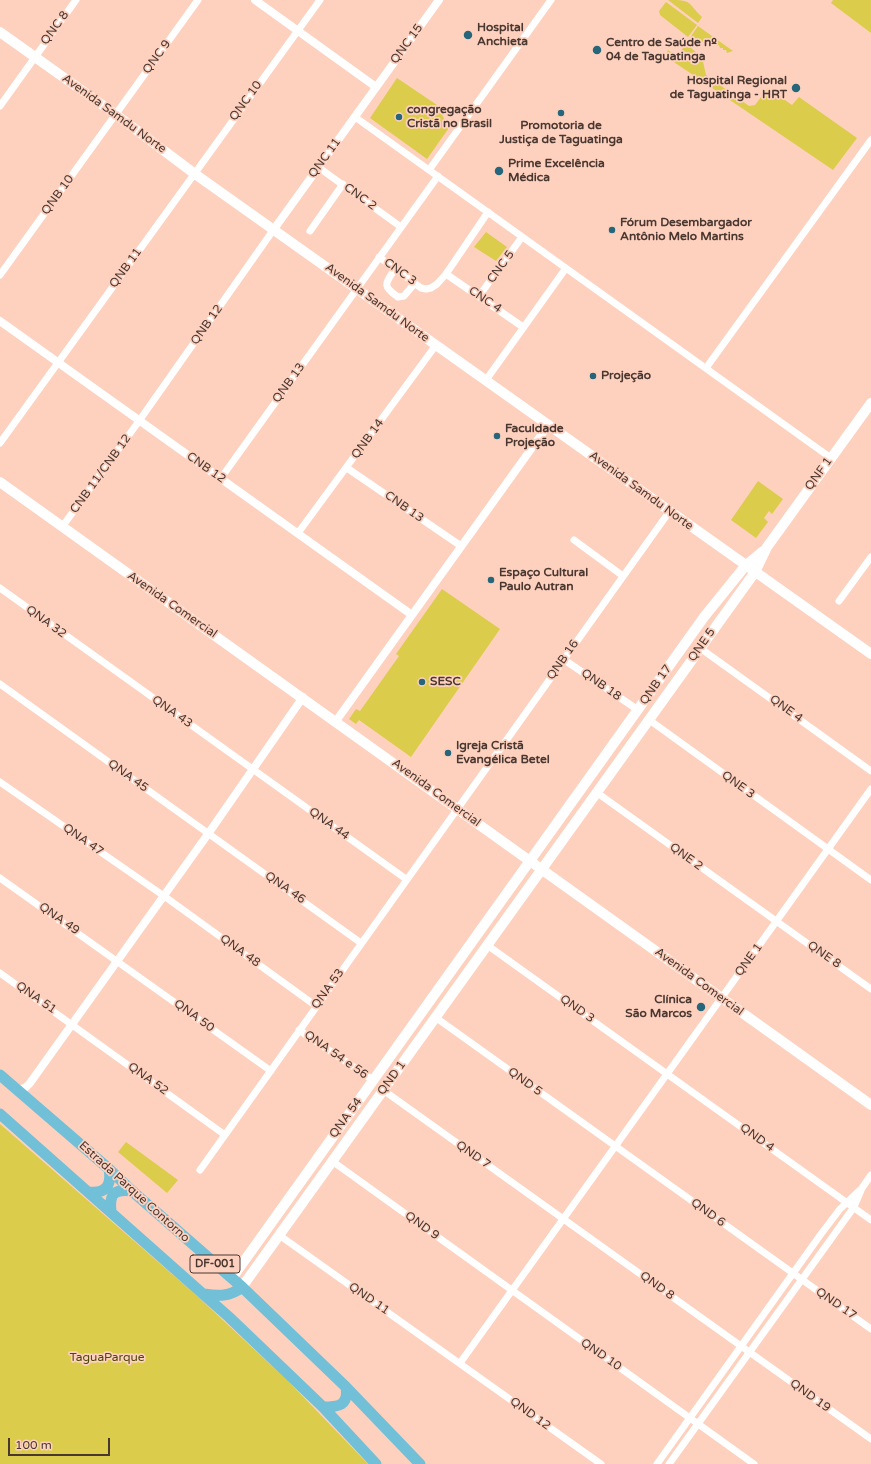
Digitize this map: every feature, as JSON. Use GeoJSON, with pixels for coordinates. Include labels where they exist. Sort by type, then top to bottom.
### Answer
{"type":"FeatureCollection","features":[{"type":"Feature","properties":{"kind":"highway","name":"Estrada Parque Contorno"},"geometry":{"type":"LineString","coordinates":[[0,1075],[242,1287],[346,1387],[420,1464]]}},
{"type":"Feature","properties":{"kind":"highway","name":"DF-001"},"geometry":{"type":"LineString","coordinates":[[0,1114],[235,1322],[323,1408],[376,1464]]}},
{"type":"Feature","properties":{"kind":"highway"},"geometry":{"type":"LineString","coordinates":[[89,1192],[99,1193],[106,1188],[110,1179],[109,1169]]}},
{"type":"Feature","properties":{"kind":"highway"},"geometry":{"type":"LineString","coordinates":[[111,1211],[110,1200],[116,1192],[120,1190],[132,1191]]}},
{"type":"Feature","properties":{"kind":"highway"},"geometry":{"type":"LineString","coordinates":[[204,1294],[223,1295],[234,1292],[242,1287]]}},
{"type":"Feature","properties":{"kind":"highway"},"geometry":{"type":"LineString","coordinates":[[323,1408],[334,1407],[343,1402],[347,1396],[346,1387]]}},
{"type":"Feature","properties":{"kind":"main road","name":"Avenida Samdu Norte"},"geometry":{"type":"LineString","coordinates":[[0,32],[115,114],[195,174],[871,654]]}},
{"type":"Feature","properties":{"kind":"main road","name":"QNF 1"},"geometry":{"type":"LineString","coordinates":[[755,572],[767,547],[871,403]]}},
{"type":"Feature","properties":{"kind":"main road","name":"Avenida Comercial"},"geometry":{"type":"LineString","coordinates":[[0,482],[303,697],[871,1105]]}},
{"type":"Feature","properties":{"kind":"main road","name":"QNF 1"},"geometry":{"type":"LineString","coordinates":[[746,565],[767,547]]}},
{"type":"Feature","properties":{"kind":"main road","name":"QNB 17"},"geometry":{"type":"LineString","coordinates":[[580,791],[717,599],[746,565]]}},
{"type":"Feature","properties":{"kind":"main road","name":"QNE 5"},"geometry":{"type":"LineString","coordinates":[[594,795],[755,572]]}},
{"type":"Feature","properties":{"kind":"main road"},"geometry":{"type":"LineString","coordinates":[[717,599],[718,610],[722,612],[728,609]]}},
{"type":"Feature","properties":{"kind":"main road"},"geometry":{"type":"LineString","coordinates":[[704,617],[711,619],[716,626]]}},
{"type":"Feature","properties":{"kind":"main road"},"geometry":{"type":"LineString","coordinates":[[530,860],[580,791],[585,798],[594,795]]}},
{"type":"Feature","properties":{"kind":"main road","name":"QND 1"},"geometry":{"type":"LineString","coordinates":[[242,1287],[594,795]]}},
{"type":"Feature","properties":{"kind":"main road","name":"QNA 54"},"geometry":{"type":"LineString","coordinates":[[232,1278],[530,860]]}},
{"type":"Feature","properties":{"kind":"main road"},"geometry":{"type":"LineString","coordinates":[[498,904],[505,906],[510,913]]}},
{"type":"Feature","properties":{"kind":"main road"},"geometry":{"type":"LineString","coordinates":[[403,1039],[407,1046],[413,1048]]}},
{"type":"Feature","properties":{"kind":"main road"},"geometry":{"type":"LineString","coordinates":[[393,1052],[400,1054],[404,1060]]}},
{"type":"Feature","properties":{"kind":"main road"},"geometry":{"type":"LineString","coordinates":[[254,1248],[260,1256],[264,1256]]}},
{"type":"Feature","properties":{"kind":"street","name":"QNC 8"},"geometry":{"type":"LineString","coordinates":[[0,106],[76,0]]}},
{"type":"Feature","properties":{"kind":"street","name":"QNC 9"},"geometry":{"type":"LineString","coordinates":[[115,114],[198,0]]}},
{"type":"Feature","properties":{"kind":"street"},"geometry":{"type":"LineString","coordinates":[[255,0],[376,87]]}},
{"type":"Feature","properties":{"kind":"street","name":"QNC 10"},"geometry":{"type":"LineString","coordinates":[[195,174],[320,0]]}},
{"type":"Feature","properties":{"kind":"street","name":"QNC 15"},"geometry":{"type":"LineString","coordinates":[[376,87],[439,0]]}},
{"type":"Feature","properties":{"kind":"street"},"geometry":{"type":"LineString","coordinates":[[429,170],[551,0]]}},
{"type":"Feature","properties":{"kind":"street","name":"QNC 11"},"geometry":{"type":"LineString","coordinates":[[274,229],[376,87]]}},
{"type":"Feature","properties":{"kind":"street","name":"QNB 10"},"geometry":{"type":"LineString","coordinates":[[0,275],[115,114]]}},
{"type":"Feature","properties":{"kind":"street"},"geometry":{"type":"LineString","coordinates":[[355,117],[831,458]]}},
{"type":"Feature","properties":{"kind":"street"},"geometry":{"type":"LineString","coordinates":[[706,368],[871,140]]}},
{"type":"Feature","properties":{"kind":"street","name":"CNC 2"},"geometry":{"type":"LineString","coordinates":[[318,167],[401,227]]}},
{"type":"Feature","properties":{"kind":"street","name":"QNB 11"},"geometry":{"type":"LineString","coordinates":[[0,443],[195,174]]}},
{"type":"Feature","properties":{"kind":"street","name":"QNB 13"},"geometry":{"type":"LineString","coordinates":[[220,478],[438,176]]}},
{"type":"Feature","properties":{"kind":"street"},"geometry":{"type":"LineString","coordinates":[[310,231],[343,184]]}},
{"type":"Feature","properties":{"kind":"street"},"geometry":{"type":"LineString","coordinates":[[395,269],[386,281],[389,291],[398,297],[404,296],[418,285],[426,289],[431,288],[446,274],[488,212]]}},
{"type":"Feature","properties":{"kind":"street","name":"QNB 12"},"geometry":{"type":"LineString","coordinates":[[139,420],[274,229]]}},
{"type":"Feature","properties":{"kind":"street","name":"CNC 5"},"geometry":{"type":"LineString","coordinates":[[479,296],[522,237]]}},
{"type":"Feature","properties":{"kind":"street","name":"CNC 3"},"geometry":{"type":"LineString","coordinates":[[379,257],[418,285]]}},
{"type":"Feature","properties":{"kind":"street"},"geometry":{"type":"LineString","coordinates":[[486,380],[566,268]]}},
{"type":"Feature","properties":{"kind":"street","name":"CNC 4"},"geometry":{"type":"LineString","coordinates":[[446,274],[523,327]]}},
{"type":"Feature","properties":{"kind":"street","name":"CNB 12"},"geometry":{"type":"LineString","coordinates":[[0,321],[412,615]]}},
{"type":"Feature","properties":{"kind":"street","name":"QNB 14"},"geometry":{"type":"LineString","coordinates":[[298,533],[436,345]]}},
{"type":"Feature","properties":{"kind":"street","name":"CNB 11/CNB 12"},"geometry":{"type":"LineString","coordinates":[[62,527],[139,420]]}},
{"type":"Feature","properties":{"kind":"street"},"geometry":{"type":"LineString","coordinates":[[336,721],[549,424]]}},
{"type":"Feature","properties":{"kind":"street","name":"CNB 13"},"geometry":{"type":"LineString","coordinates":[[347,468],[461,546]]}},
{"type":"Feature","properties":{"kind":"street","name":"QNB 16"},"geometry":{"type":"LineString","coordinates":[[458,808],[669,512]]}},
{"type":"Feature","properties":{"kind":"street"},"geometry":{"type":"LineString","coordinates":[[574,540],[623,576]]}},
{"type":"Feature","properties":{"kind":"street"},"geometry":{"type":"LineString","coordinates":[[839,602],[871,556]]}},
{"type":"Feature","properties":{"kind":"street","name":"QNA 32"},"geometry":{"type":"LineString","coordinates":[[0,588],[93,656]]}},
{"type":"Feature","properties":{"kind":"street","name":"QNE 4"},"geometry":{"type":"LineString","coordinates":[[700,648],[871,770]]}},
{"type":"Feature","properties":{"kind":"street","name":"QNA 43"},"geometry":{"type":"LineString","coordinates":[[93,656],[252,769]]}},
{"type":"Feature","properties":{"kind":"street","name":"QNB 18"},"geometry":{"type":"LineString","coordinates":[[564,659],[638,710]]}},
{"type":"Feature","properties":{"kind":"street","name":"QNA 45"},"geometry":{"type":"LineString","coordinates":[[0,684],[208,834]]}},
{"type":"Feature","properties":{"kind":"street"},"geometry":{"type":"LineString","coordinates":[[17,1090],[25,1088],[30,1083],[208,834],[303,697]]}},
{"type":"Feature","properties":{"kind":"street","name":"QNE 3"},"geometry":{"type":"LineString","coordinates":[[648,719],[871,880]]}},
{"type":"Feature","properties":{"kind":"street","name":"QNA 44"},"geometry":{"type":"LineString","coordinates":[[252,769],[406,879]]}},
{"type":"Feature","properties":{"kind":"street","name":"QNA 47"},"geometry":{"type":"LineString","coordinates":[[1,783],[164,896]]}},
{"type":"Feature","properties":{"kind":"street","name":"QNE 1"},"geometry":{"type":"LineString","coordinates":[[721,997],[829,850],[871,789]]}},
{"type":"Feature","properties":{"kind":"street","name":"QNE 2"},"geometry":{"type":"LineString","coordinates":[[594,795],[777,922]]}},
{"type":"Feature","properties":{"kind":"street","name":"QNA 53"},"geometry":{"type":"LineString","coordinates":[[200,1170],[458,808]]}},
{"type":"Feature","properties":{"kind":"street","name":"QNA 46"},"geometry":{"type":"LineString","coordinates":[[208,834],[362,943]]}},
{"type":"Feature","properties":{"kind":"street","name":"QNA 49"},"geometry":{"type":"LineString","coordinates":[[0,878],[117,961]]}},
{"type":"Feature","properties":{"kind":"street","name":"QNA 48"},"geometry":{"type":"LineString","coordinates":[[164,896],[316,1006]]}},
{"type":"Feature","properties":{"kind":"street","name":"QNE 8"},"geometry":{"type":"LineString","coordinates":[[777,922],[871,989]]}},
{"type":"Feature","properties":{"kind":"street","name":"QND 3"},"geometry":{"type":"LineString","coordinates":[[487,945],[668,1073]]}},
{"type":"Feature","properties":{"kind":"street","name":"QNA 50"},"geometry":{"type":"LineString","coordinates":[[117,961],[271,1071]]}},
{"type":"Feature","properties":{"kind":"street","name":"QNA 51"},"geometry":{"type":"LineString","coordinates":[[0,973],[72,1024]]}},
{"type":"Feature","properties":{"kind":"street"},"geometry":{"type":"LineString","coordinates":[[460,1363],[721,997]]}},
{"type":"Feature","properties":{"kind":"street","name":"QND 5"},"geometry":{"type":"LineString","coordinates":[[435,1017],[615,1146]]}},
{"type":"Feature","properties":{"kind":"street","name":"QNA 52"},"geometry":{"type":"LineString","coordinates":[[72,1024],[225,1135]]}},
{"type":"Feature","properties":{"kind":"street","name":"QNA 54 e 56"},"geometry":{"type":"LineString","coordinates":[[299,1030],[373,1080]]}},
{"type":"Feature","properties":{"kind":"street","name":"QND 4"},"geometry":{"type":"LineString","coordinates":[[668,1073],[871,1220]]}},
{"type":"Feature","properties":{"kind":"street"},"geometry":{"type":"LineString","coordinates":[[29,1100],[30,1083]]}},
{"type":"Feature","properties":{"kind":"street","name":"QND 7"},"geometry":{"type":"LineString","coordinates":[[383,1090],[564,1219]]}},
{"type":"Feature","properties":{"kind":"street","name":"QND 6"},"geometry":{"type":"LineString","coordinates":[[615,1146],[801,1280]]}},
{"type":"Feature","properties":{"kind":"street","name":"QND 9"},"geometry":{"type":"LineString","coordinates":[[332,1161],[512,1292]]}},
{"type":"Feature","properties":{"kind":"street"},"geometry":{"type":"LineString","coordinates":[[669,1464],[854,1207],[862,1188],[871,1175]]}},
{"type":"Feature","properties":{"kind":"street"},"geometry":{"type":"LineString","coordinates":[[657,1464],[821,1234],[846,1202],[862,1188]]}},
{"type":"Feature","properties":{"kind":"street","name":"QND 8"},"geometry":{"type":"LineString","coordinates":[[564,1219],[749,1352]]}},
{"type":"Feature","properties":{"kind":"street","name":"QND 11"},"geometry":{"type":"LineString","coordinates":[[279,1235],[460,1363]]}},
{"type":"Feature","properties":{"kind":"street","name":"QND 17"},"geometry":{"type":"LineString","coordinates":[[801,1280],[871,1329]]}},
{"type":"Feature","properties":{"kind":"street","name":"QND 10"},"geometry":{"type":"LineString","coordinates":[[512,1292],[754,1464]]}},
{"type":"Feature","properties":{"kind":"street","name":"QND 19"},"geometry":{"type":"LineString","coordinates":[[749,1352],[871,1439]]}},
{"type":"Feature","properties":{"kind":"street","name":"QND 12"},"geometry":{"type":"LineString","coordinates":[[460,1363],[601,1464]]}},
{"type":"Feature","properties":{"kind":"green space"},"geometry":{"type":"Polygon","coordinates":[[[668,0],[686,1],[702,17],[698,23],[668,0]]]}},
{"type":"Feature","properties":{"kind":"green space"},"geometry":{"type":"Polygon","coordinates":[[[833,0],[871,0],[871,33],[831,3],[833,0]]]}},
{"type":"Feature","properties":{"kind":"green space"},"geometry":{"type":"Polygon","coordinates":[[[666,2],[697,25],[688,37],[660,15],[659,11],[666,2]]]}},
{"type":"Feature","properties":{"kind":"green space"},"geometry":{"type":"Polygon","coordinates":[[[698,26],[733,51],[727,53],[726,50],[720,48],[719,45],[717,46],[716,43],[713,43],[713,40],[694,43],[689,39],[698,26]]]}},
{"type":"Feature","properties":{"kind":"green space"},"geometry":{"type":"Polygon","coordinates":[[[686,44],[702,57],[706,75],[749,106],[755,105],[768,88],[792,105],[799,97],[857,138],[833,170],[665,56],[668,50],[677,56],[686,44]]]}},
{"type":"Feature","properties":{"kind":"green space"},"geometry":{"type":"Polygon","coordinates":[[[397,78],[437,105],[449,128],[427,159],[370,118],[397,78]]]}},
{"type":"Feature","properties":{"kind":"green space"},"geometry":{"type":"Polygon","coordinates":[[[486,232],[507,247],[496,261],[474,247],[486,232]]]}},
{"type":"Feature","properties":{"kind":"green space"},"geometry":{"type":"Polygon","coordinates":[[[758,481],[783,499],[772,514],[769,511],[764,518],[768,522],[756,538],[731,520],[758,481]]]}},
{"type":"Feature","properties":{"kind":"green space","name":"SESC"},"geometry":{"type":"Polygon","coordinates":[[[442,589],[500,629],[411,757],[359,720],[356,724],[349,719],[356,709],[360,711],[399,656],[396,654],[442,589]]]}},
{"type":"Feature","properties":{"kind":"green space","name":"TaguaParque"},"geometry":{"type":"Polygon","coordinates":[[[0,1124],[196,1295],[287,1380],[368,1464],[0,1464],[0,1124]]]}},
{"type":"Feature","properties":{"kind":"green space"},"geometry":{"type":"Polygon","coordinates":[[[126,1142],[178,1180],[167,1193],[118,1152],[126,1142]]]}},
{"type":"Feature","properties":{"kind":"place","name":"Hospital Anchieta"},"geometry":{"type":"Point","coordinates":[468,35]}},
{"type":"Feature","properties":{"kind":"place","name":"Centro de Saúde nº 04 de Taguatinga"},"geometry":{"type":"Point","coordinates":[597,50]}},
{"type":"Feature","properties":{"kind":"place","name":"Hospital Regional de Taguatinga - HRT"},"geometry":{"type":"Point","coordinates":[796,88]}},
{"type":"Feature","properties":{"kind":"place","name":"Promotoria de Justiça de Taguatinga"},"geometry":{"type":"Point","coordinates":[561,113]}},
{"type":"Feature","properties":{"kind":"place","name":"congregação Cristã no Brasil"},"geometry":{"type":"Point","coordinates":[399,117]}},
{"type":"Feature","properties":{"kind":"place","name":"Prime Excelência Médica"},"geometry":{"type":"Point","coordinates":[499,171]}},
{"type":"Feature","properties":{"kind":"place","name":"Fórum Desembargador Antônio Melo Martins"},"geometry":{"type":"Point","coordinates":[612,230]}},
{"type":"Feature","properties":{"kind":"place","name":"Projeção"},"geometry":{"type":"Point","coordinates":[593,376]}},
{"type":"Feature","properties":{"kind":"place","name":"Faculdade Projeção"},"geometry":{"type":"Point","coordinates":[497,436]}},
{"type":"Feature","properties":{"kind":"place","name":"Espaço Cultural Paulo Autran"},"geometry":{"type":"Point","coordinates":[491,580]}},
{"type":"Feature","properties":{"kind":"place","name":"SESC"},"geometry":{"type":"Point","coordinates":[422,682]}},
{"type":"Feature","properties":{"kind":"place","name":"Igreja Cristã Evangélica Betel"},"geometry":{"type":"Point","coordinates":[448,753]}},
{"type":"Feature","properties":{"kind":"place","name":"Clínica São Marcos"},"geometry":{"type":"Point","coordinates":[701,1007]}}]}
